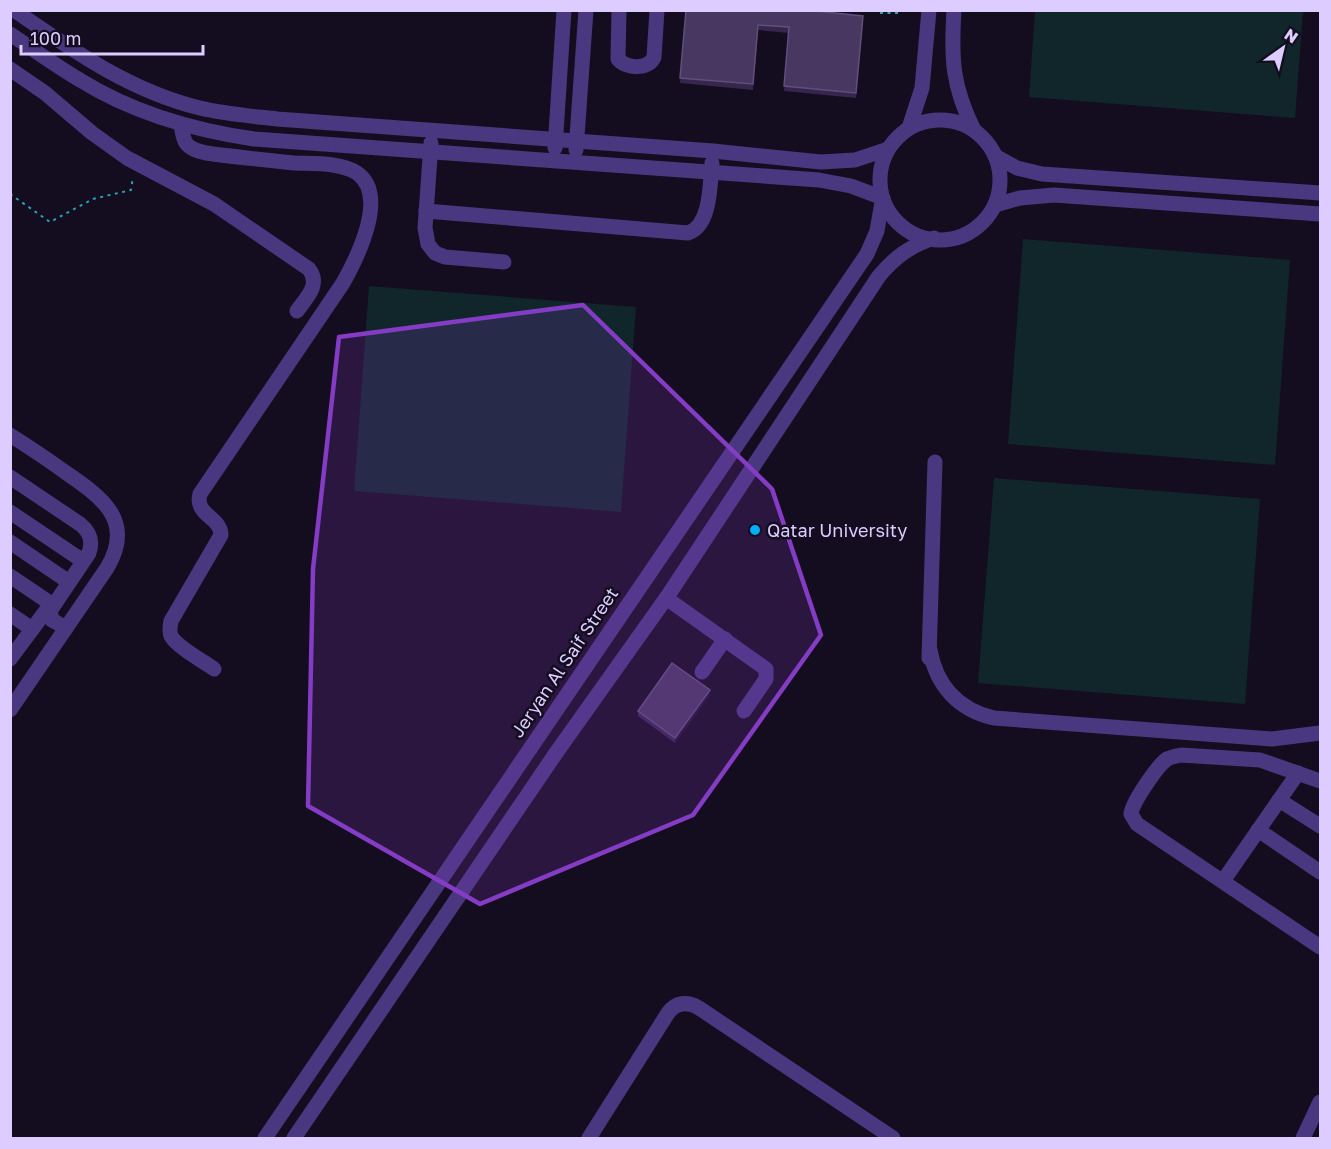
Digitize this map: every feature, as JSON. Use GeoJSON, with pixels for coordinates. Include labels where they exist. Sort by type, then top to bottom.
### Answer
{"type":"FeatureCollection","features":[{"type":"Feature","properties":{"kind":"street"},"geometry":{"type":"LineString","coordinates":[[14,10],[85,58],[123,79],[200,108],[235,114],[838,162],[855,160],[888,149]]}},
{"type":"Feature","properties":{"kind":"street"},"geometry":{"type":"LineString","coordinates":[[554,161],[564,10]]}},
{"type":"Feature","properties":{"kind":"street"},"geometry":{"type":"LineString","coordinates":[[575,162],[586,10]]}},
{"type":"Feature","properties":{"kind":"street"},"geometry":{"type":"LineString","coordinates":[[619,10],[618,59],[626,65],[646,66],[652,63],[654,57],[657,10]]}},
{"type":"Feature","properties":{"kind":"street"},"geometry":{"type":"LineString","coordinates":[[909,128],[922,88],[929,10]]}},
{"type":"Feature","properties":{"kind":"street"},"geometry":{"type":"LineString","coordinates":[[954,10],[951,48],[954,74],[960,99],[974,130]]}},
{"type":"Feature","properties":{"kind":"street"},"geometry":{"type":"LineString","coordinates":[[10,34],[80,81],[108,96],[174,122],[206,131],[254,139],[835,183],[851,186],[882,200]]}},
{"type":"Feature","properties":{"kind":"street"},"geometry":{"type":"LineString","coordinates":[[10,69],[45,93],[109,146],[134,163],[214,204],[309,269],[314,284],[297,311]]}},
{"type":"Feature","properties":{"kind":"street"},"geometry":{"type":"LineString","coordinates":[[172,99],[174,122],[188,147],[194,150],[349,169],[362,177],[368,186],[370,196],[367,230],[362,246],[343,283],[200,494],[202,511],[221,530],[221,535],[171,621],[170,635],[176,642],[214,669]]}},
{"type":"Feature","properties":{"kind":"street"},"geometry":{"type":"LineString","coordinates":[[947,120],[966,125],[974,130],[995,156],[1000,176],[995,205],[983,222],[966,234],[945,240],[925,238],[906,230],[892,216],[882,200],[881,168],[888,149],[909,128],[927,121],[947,120]]}},
{"type":"Feature","properties":{"kind":"street"},"geometry":{"type":"LineString","coordinates":[[432,131],[426,239],[435,253],[445,257],[504,262]]}},
{"type":"Feature","properties":{"kind":"street"},"geometry":{"type":"LineString","coordinates":[[426,211],[688,233],[698,228],[704,219],[713,151]]}},
{"type":"Feature","properties":{"kind":"street"},"geometry":{"type":"LineString","coordinates":[[995,156],[1017,168],[1042,174],[1320,194]]}},
{"type":"Feature","properties":{"kind":"street"},"geometry":{"type":"LineString","coordinates":[[995,205],[1020,198],[1054,195],[1320,214]]}},
{"type":"Feature","properties":{"kind":"street","name":"Jeryan Al Saif Street"},"geometry":{"type":"LineString","coordinates":[[265,1138],[867,254],[878,231],[882,200]]}},
{"type":"Feature","properties":{"kind":"street"},"geometry":{"type":"LineString","coordinates":[[294,1138],[556,753],[667,596],[879,276],[890,263],[912,245],[934,238]]}},
{"type":"Feature","properties":{"kind":"street"},"geometry":{"type":"LineString","coordinates":[[10,423],[26,436],[40,455]]}},
{"type":"Feature","properties":{"kind":"street"},"geometry":{"type":"LineString","coordinates":[[10,435],[101,498],[112,513],[117,532],[116,550],[112,559],[10,710]]}},
{"type":"Feature","properties":{"kind":"street"},"geometry":{"type":"LineString","coordinates":[[935,462],[930,650],[940,681],[963,705],[983,715],[1005,719],[1272,739],[1299,744],[1320,741]]}},
{"type":"Feature","properties":{"kind":"street"},"geometry":{"type":"LineString","coordinates":[[10,477],[84,527],[91,544],[89,553],[69,582],[32,629],[15,643],[10,659]]}},
{"type":"Feature","properties":{"kind":"street"},"geometry":{"type":"LineString","coordinates":[[10,512],[83,561]]}},
{"type":"Feature","properties":{"kind":"street"},"geometry":{"type":"LineString","coordinates":[[10,542],[69,582]]}},
{"type":"Feature","properties":{"kind":"street"},"geometry":{"type":"LineString","coordinates":[[645,578],[658,574],[662,576],[668,584],[667,596]]}},
{"type":"Feature","properties":{"kind":"street"},"geometry":{"type":"LineString","coordinates":[[10,576],[52,604]]}},
{"type":"Feature","properties":{"kind":"street"},"geometry":{"type":"LineString","coordinates":[[667,596],[764,666],[767,673],[766,679],[744,711]]}},
{"type":"Feature","properties":{"kind":"street"},"geometry":{"type":"LineString","coordinates":[[52,604],[50,617],[66,628]]}},
{"type":"Feature","properties":{"kind":"street"},"geometry":{"type":"LineString","coordinates":[[10,614],[32,629]]}},
{"type":"Feature","properties":{"kind":"street"},"geometry":{"type":"LineString","coordinates":[[702,672],[725,639]]}},
{"type":"Feature","properties":{"kind":"street"},"geometry":{"type":"LineString","coordinates":[[1272,739],[1320,733]]}},
{"type":"Feature","properties":{"kind":"street"},"geometry":{"type":"LineString","coordinates":[[536,738],[552,742],[556,753]]}},
{"type":"Feature","properties":{"kind":"street"},"geometry":{"type":"LineString","coordinates":[[1320,781],[1260,760],[1187,754],[1167,759],[1133,805],[1131,814],[1134,821],[1320,947]]}},
{"type":"Feature","properties":{"kind":"street"},"geometry":{"type":"LineString","coordinates":[[1223,881],[1298,772]]}},
{"type":"Feature","properties":{"kind":"street"},"geometry":{"type":"LineString","coordinates":[[1279,800],[1320,826]]}},
{"type":"Feature","properties":{"kind":"street"},"geometry":{"type":"LineString","coordinates":[[1258,830],[1320,872]]}},
{"type":"Feature","properties":{"kind":"street"},"geometry":{"type":"LineString","coordinates":[[589,1138],[668,1013],[676,1005],[688,1003],[699,1008],[893,1138]]}},
{"type":"Feature","properties":{"kind":"street"},"geometry":{"type":"LineString","coordinates":[[1303,1138],[1320,1101]]}},
{"type":"Feature","properties":{"kind":"path"},"geometry":{"type":"LineString","coordinates":[[880,13],[895,15],[902,10]]}},
{"type":"Feature","properties":{"kind":"path"},"geometry":{"type":"LineString","coordinates":[[10,194],[50,222],[93,199],[132,190],[134,163]]}},
{"type":"Feature","properties":{"kind":"highlighted area"},"geometry":{"type":"Polygon","coordinates":[[[583,305],[772,489],[821,635],[693,815],[480,904],[308,806],[313,569],[339,337],[583,305]]]}},
{"type":"Feature","properties":{"kind":"green space"},"geometry":{"type":"Polygon","coordinates":[[[1035,11],[1303,11],[1295,118],[1029,97],[1035,11]]]}},
{"type":"Feature","properties":{"kind":"green space"},"geometry":{"type":"Polygon","coordinates":[[[1023,239],[1290,260],[1275,465],[1008,444],[1023,239]]]}},
{"type":"Feature","properties":{"kind":"green space"},"geometry":{"type":"Polygon","coordinates":[[[369,286],[636,307],[621,512],[354,491],[369,286]]]}},
{"type":"Feature","properties":{"kind":"green space"},"geometry":{"type":"Polygon","coordinates":[[[994,478],[1260,499],[1245,704],[978,683],[994,478]]]}},
{"type":"Feature","properties":{"kind":"building"},"geometry":{"type":"Polygon","coordinates":[[[686,10],[806,10],[863,16],[856,93],[784,86],[789,27],[758,25],[753,84],[680,78],[686,10]]]}},
{"type":"Feature","properties":{"kind":"building"},"geometry":{"type":"Polygon","coordinates":[[[672,663],[710,690],[675,738],[638,711],[672,663]]]}},
{"type":"Feature","properties":{"kind":"place","name":"Qatar University"},"geometry":{"type":"Point","coordinates":[755,530]}}]}
